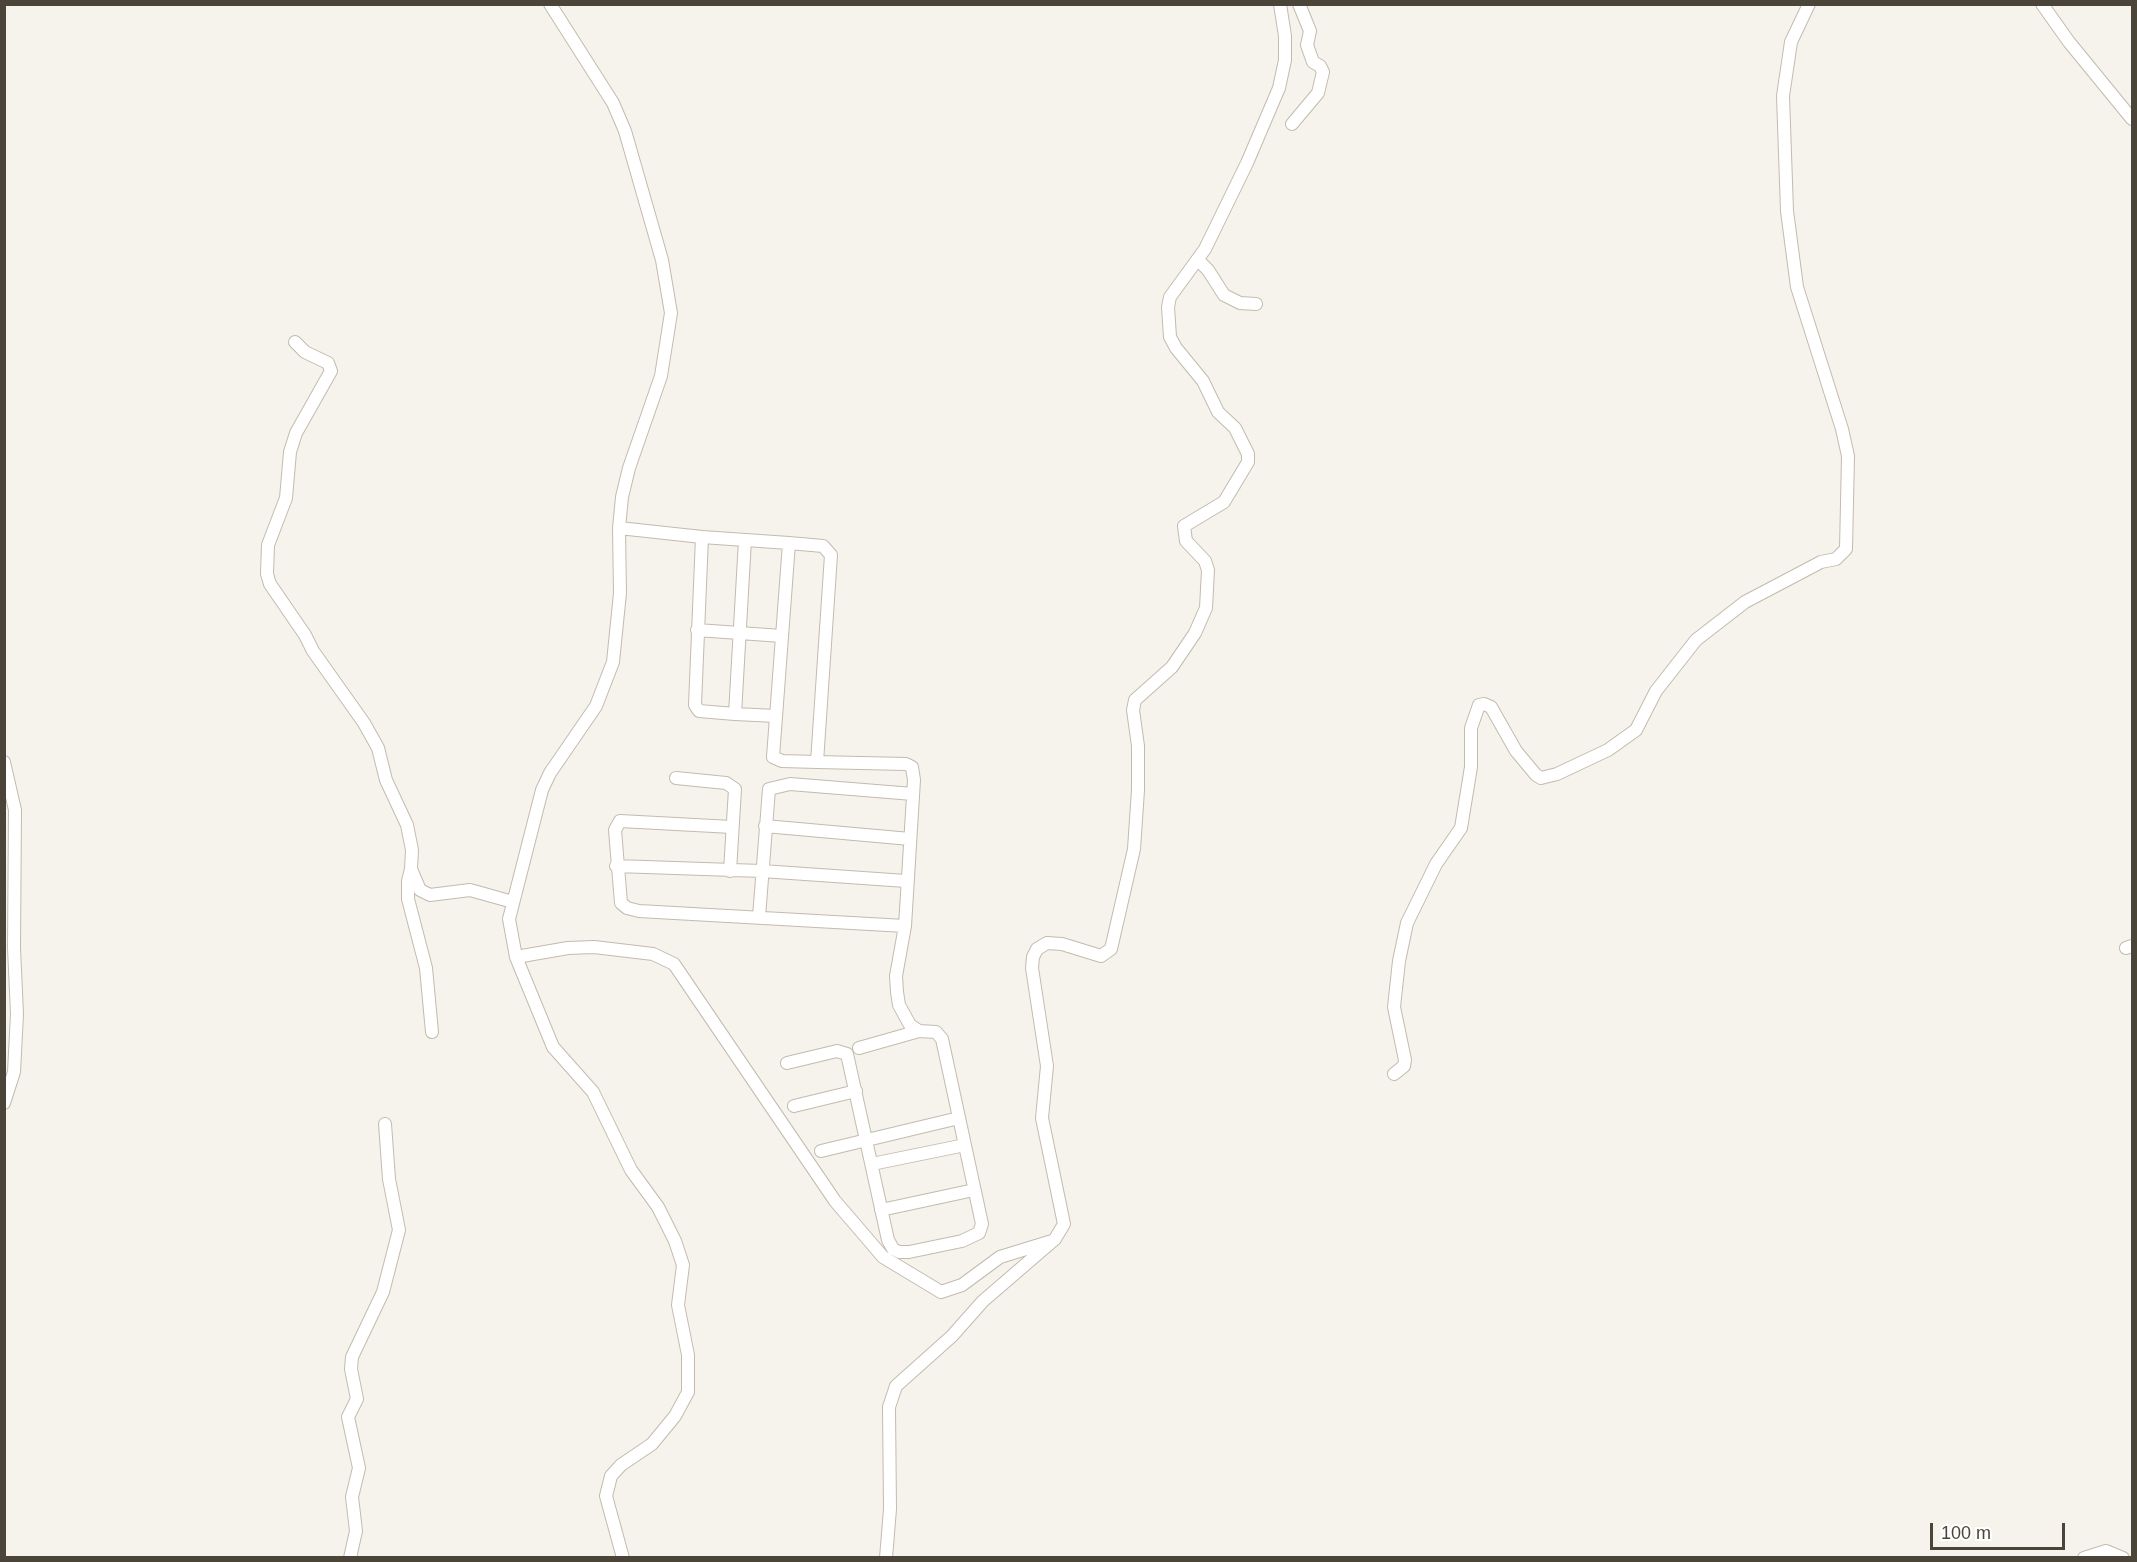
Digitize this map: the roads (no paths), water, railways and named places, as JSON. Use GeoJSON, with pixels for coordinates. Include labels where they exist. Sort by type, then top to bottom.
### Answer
{"type":"FeatureCollection","features":[{"type":"Feature","properties":{"kind":"street"},"geometry":{"type":"LineString","coordinates":[[550,4],[613,103],[625,131],[669,288],[670,323],[661,376],[630,468],[619,528],[620,592],[613,662],[596,706],[546,782],[513,902],[509,930],[516,957],[553,1047],[593,1092],[631,1170],[658,1207],[675,1241],[682,1265],[678,1302],[688,1355],[688,1392],[675,1416],[652,1444],[621,1465],[611,1476],[606,1496],[623,1557]]}},
{"type":"Feature","properties":{"kind":"street"},"geometry":{"type":"LineString","coordinates":[[885,1557],[890,1509],[889,1407],[896,1386],[952,1336],[983,1301],[1062,1232],[1064,1215],[1042,1118],[1047,1066],[1032,968],[1033,957],[1037,949],[1047,943],[1062,944],[1101,956],[1111,949],[1134,849],[1138,790],[1138,746],[1133,710],[1135,700],[1172,668],[1196,633],[1206,608],[1208,570],[1205,561],[1186,541],[1184,526],[1224,502],[1248,462],[1248,454],[1235,428],[1218,412],[1203,381],[1170,338],[1168,307],[1170,297],[1198,260],[1247,163],[1282,78],[1286,36],[1280,4]]}},
{"type":"Feature","properties":{"kind":"street"},"geometry":{"type":"LineString","coordinates":[[1292,124],[1320,90],[1323,72],[1320,66],[1313,62],[1310,54],[1307,43],[1310,31],[1299,4]]}},
{"type":"Feature","properties":{"kind":"street"},"geometry":{"type":"LineString","coordinates":[[1394,1074],[1404,1066],[1405,1060],[1394,1007],[1399,961],[1407,923],[1436,864],[1461,828],[1471,767],[1470,728],[1479,705],[1484,704],[1491,707],[1530,770],[1541,778],[1557,774],[1608,750],[1636,730],[1656,691],[1696,640],[1745,602],[1821,562],[1836,559],[1846,549],[1848,456],[1842,429],[1797,287],[1787,211],[1783,96],[1791,42],[1809,4]]}},
{"type":"Feature","properties":{"kind":"street"},"geometry":{"type":"LineString","coordinates":[[2042,4],[2069,42],[2133,119]]}},
{"type":"Feature","properties":{"kind":"street"},"geometry":{"type":"LineString","coordinates":[[1198,260],[1208,270],[1224,295],[1240,303],[1256,304]]}},
{"type":"Feature","properties":{"kind":"street"},"geometry":{"type":"LineString","coordinates":[[295,342],[305,352],[328,363],[331,371],[296,433],[286,476],[285,498],[268,545],[267,574],[278,600],[301,629],[313,651],[357,713],[378,748],[386,780],[410,838],[411,869],[408,899],[426,968],[432,1032]]}},
{"type":"Feature","properties":{"kind":"street"},"geometry":{"type":"LineString","coordinates":[[619,528],[824,546],[831,555],[817,762]]}},
{"type":"Feature","properties":{"kind":"street"},"geometry":{"type":"LineString","coordinates":[[702,537],[696,708],[699,711],[776,716]]}},
{"type":"Feature","properties":{"kind":"street"},"geometry":{"type":"LineString","coordinates":[[735,714],[745,540]]}},
{"type":"Feature","properties":{"kind":"street"},"geometry":{"type":"LineString","coordinates":[[789,543],[773,757],[782,761],[910,765],[914,780],[905,926],[896,976],[897,992],[904,1017],[919,1031]]}},
{"type":"Feature","properties":{"kind":"street"},"geometry":{"type":"LineString","coordinates":[[697,630],[782,636]]}},
{"type":"Feature","properties":{"kind":"street"},"geometry":{"type":"LineString","coordinates":[[4,762],[15,810],[14,940],[18,1014],[14,1072],[4,1103]]}},
{"type":"Feature","properties":{"kind":"street"},"geometry":{"type":"LineString","coordinates":[[676,778],[732,785],[735,796],[730,871]]}},
{"type":"Feature","properties":{"kind":"street"},"geometry":{"type":"LineString","coordinates":[[759,917],[769,789],[782,784],[913,794]]}},
{"type":"Feature","properties":{"kind":"street"},"geometry":{"type":"LineString","coordinates":[[732,827],[620,821],[615,830],[619,899],[627,908],[905,926]]}},
{"type":"Feature","properties":{"kind":"street"},"geometry":{"type":"LineString","coordinates":[[765,826],[910,839]]}},
{"type":"Feature","properties":{"kind":"street"},"geometry":{"type":"LineString","coordinates":[[616,866],[906,881]]}},
{"type":"Feature","properties":{"kind":"street"},"geometry":{"type":"LineString","coordinates":[[411,869],[420,890],[425,893],[471,890],[513,902]]}},
{"type":"Feature","properties":{"kind":"street"},"geometry":{"type":"LineString","coordinates":[[516,957],[568,948],[594,947],[653,954],[674,964],[835,1201],[884,1257],[941,1292],[962,1285],[1000,1257],[1052,1241]]}},
{"type":"Feature","properties":{"kind":"street"},"geometry":{"type":"LineString","coordinates":[[787,1063],[831,1052],[845,1052],[856,1091],[888,1240],[896,1251],[909,1252],[975,1236],[982,1229],[940,1035],[932,1031],[919,1031],[859,1048]]}},
{"type":"Feature","properties":{"kind":"street"},"geometry":{"type":"LineString","coordinates":[[794,1106],[856,1091]]}},
{"type":"Feature","properties":{"kind":"street"},"geometry":{"type":"LineString","coordinates":[[821,1150],[959,1118]]}},
{"type":"Feature","properties":{"kind":"street"},"geometry":{"type":"LineString","coordinates":[[350,1557],[356,1532],[352,1497],[358,1468],[348,1417],[357,1398],[351,1369],[352,1357],[383,1292],[399,1230],[389,1179],[385,1124]]}},
{"type":"Feature","properties":{"kind":"street"},"geometry":{"type":"LineString","coordinates":[[872,1164],[965,1145]]}},
{"type":"Feature","properties":{"kind":"street"},"geometry":{"type":"LineString","coordinates":[[881,1210],[974,1190]]}},
{"type":"Feature","properties":{"kind":"street"},"geometry":{"type":"LineString","coordinates":[[2084,1557],[2106,1551],[2123,1557]]}}]}
